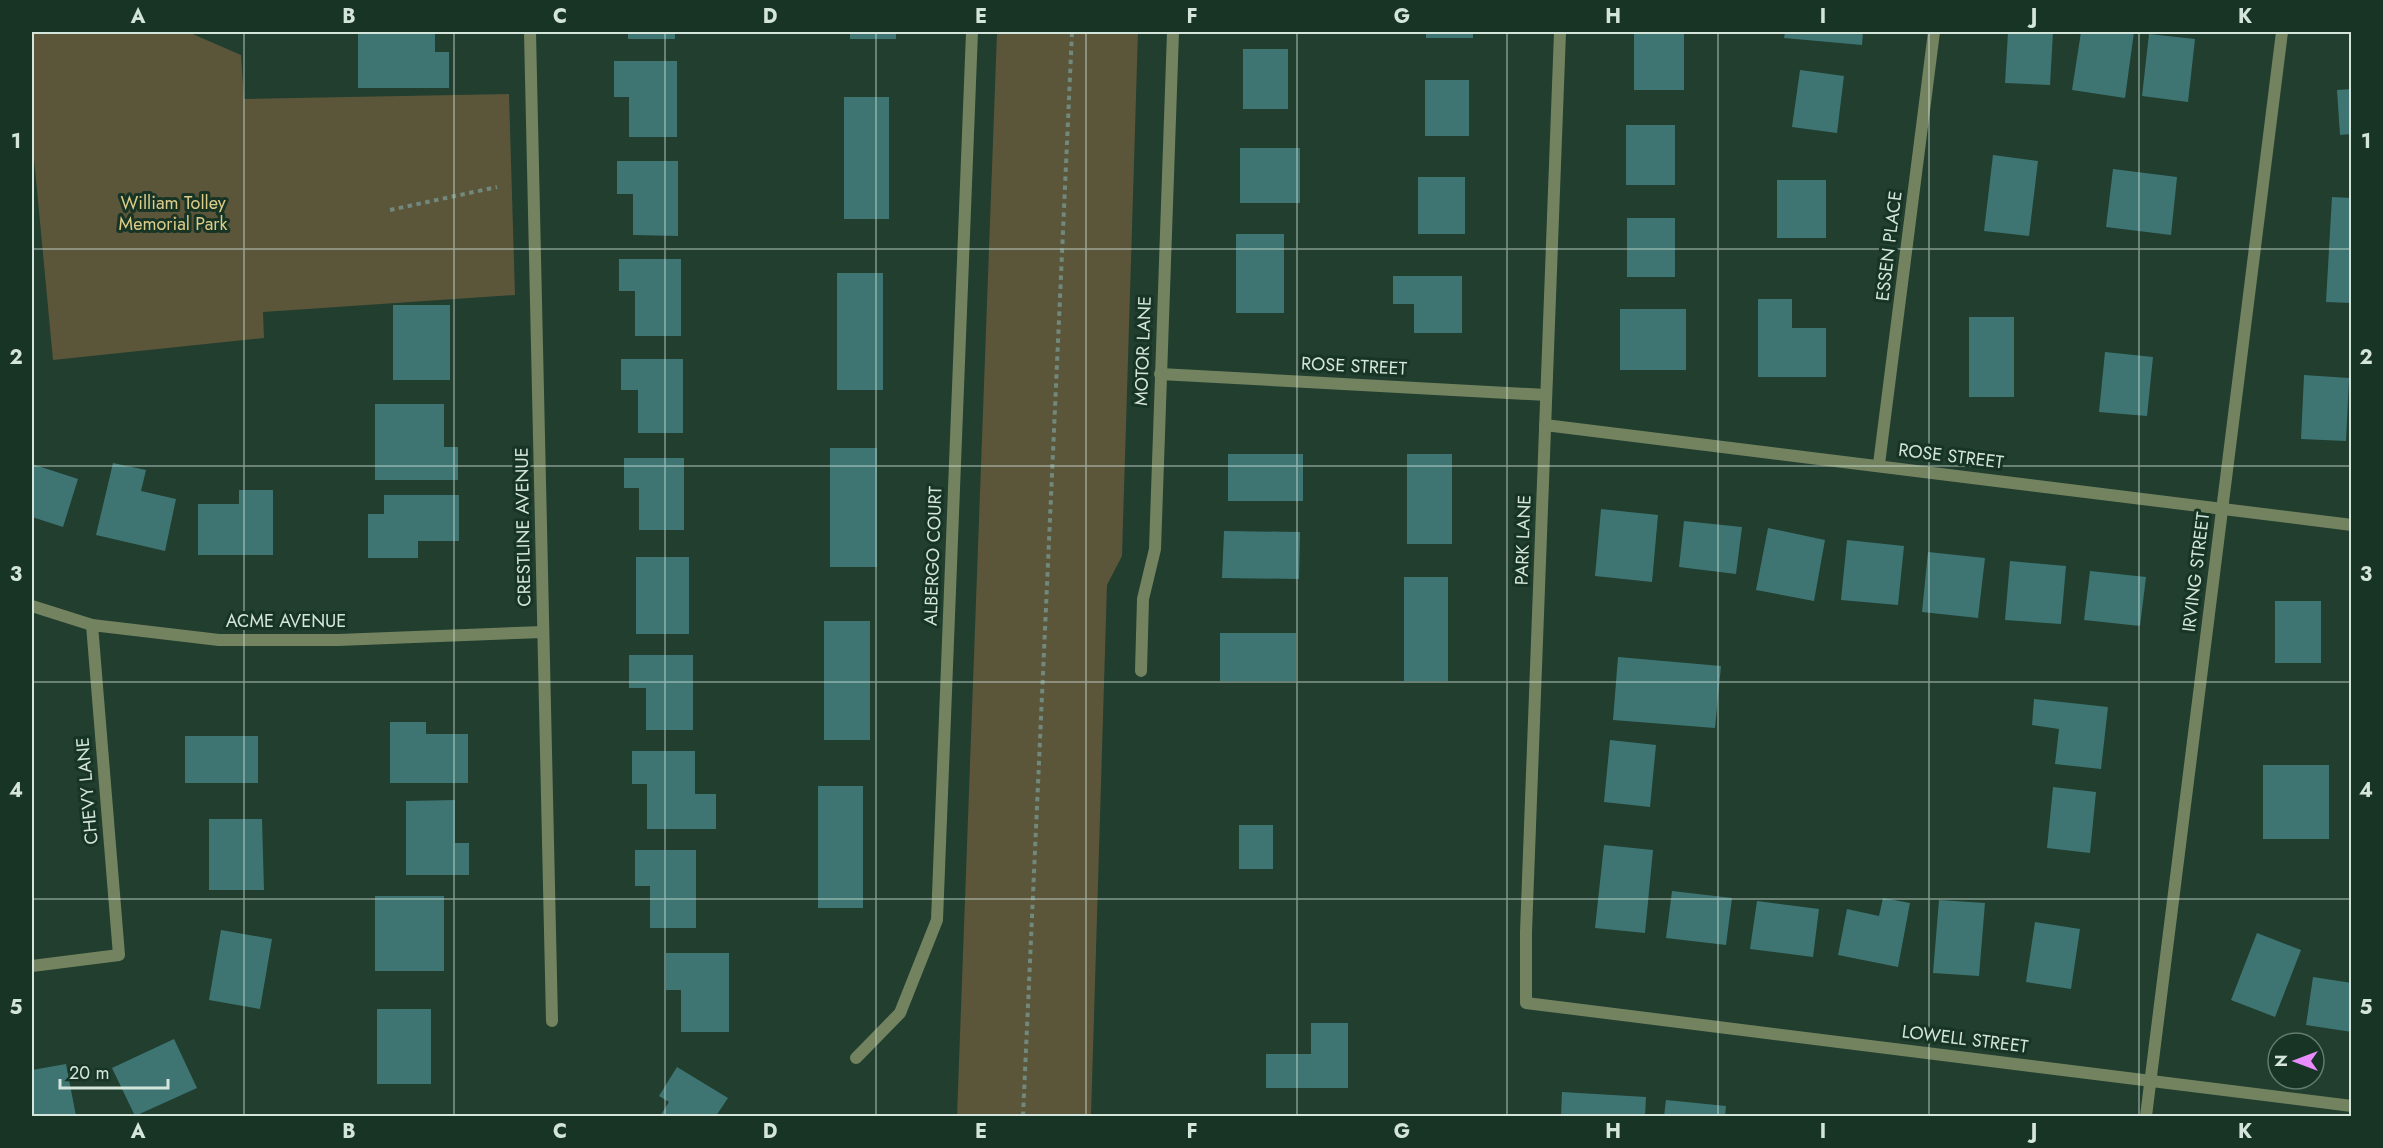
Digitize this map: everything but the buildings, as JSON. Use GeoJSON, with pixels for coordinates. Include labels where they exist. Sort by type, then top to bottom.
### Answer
{"type":"FeatureCollection","features":[{"type":"Feature","properties":{"kind":"street","name":"CRESTLINE AVENUE"},"geometry":{"type":"LineString","coordinates":[[530,32],[552,1021]]}},
{"type":"Feature","properties":{"kind":"street","name":"ALBERGO COURT"},"geometry":{"type":"LineString","coordinates":[[856,1058],[900,1013],[937,920],[972,32]]}},
{"type":"Feature","properties":{"kind":"street","name":"MOTOR LANE"},"geometry":{"type":"LineString","coordinates":[[1141,671],[1143,599],[1155,549],[1173,32]]}},
{"type":"Feature","properties":{"kind":"street","name":"PARK LANE"},"geometry":{"type":"LineString","coordinates":[[1560,32],[1525,955],[1526,1003],[1573,1009]]}},
{"type":"Feature","properties":{"kind":"street","name":"ESSEN PLACE"},"geometry":{"type":"LineString","coordinates":[[1879,464],[1934,32]]}},
{"type":"Feature","properties":{"kind":"street","name":"IRVING STREET"},"geometry":{"type":"LineString","coordinates":[[2146,1116],[2282,32]]}},
{"type":"Feature","properties":{"kind":"street","name":"ROSE STREET"},"geometry":{"type":"LineString","coordinates":[[1160,374],[1546,395]]}},
{"type":"Feature","properties":{"kind":"street","name":"ROSE STREET"},"geometry":{"type":"LineString","coordinates":[[1545,425],[1879,464],[2352,525]]}},
{"type":"Feature","properties":{"kind":"street","name":"ACME AVENUE"},"geometry":{"type":"LineString","coordinates":[[32,606],[92,625],[219,640],[338,640],[543,632]]}},
{"type":"Feature","properties":{"kind":"street","name":"CHEVY LANE"},"geometry":{"type":"LineString","coordinates":[[32,966],[119,955],[92,625]]}},
{"type":"Feature","properties":{"kind":"street","name":"LOWELL STREET"},"geometry":{"type":"LineString","coordinates":[[1573,1009],[2352,1106]]}},
{"type":"Feature","properties":{"kind":"path"},"geometry":{"type":"LineString","coordinates":[[1023,1116],[1072,32]]}},
{"type":"Feature","properties":{"kind":"path"},"geometry":{"type":"LineString","coordinates":[[390,210],[496,187]]}},
{"type":"Feature","properties":{"kind":"green space","name":"William Tolley Memorial Park"},"geometry":{"type":"Polygon","coordinates":[[[32,32],[188,32],[241,55],[244,99],[509,94],[515,295],[263,312],[264,338],[53,360],[32,137],[32,32]]]}},
{"type":"Feature","properties":{"kind":"green space"},"geometry":{"type":"Polygon","coordinates":[[[997,32],[1138,32],[1122,556],[1107,585],[1091,1116],[957,1116],[997,32]]]}}]}
